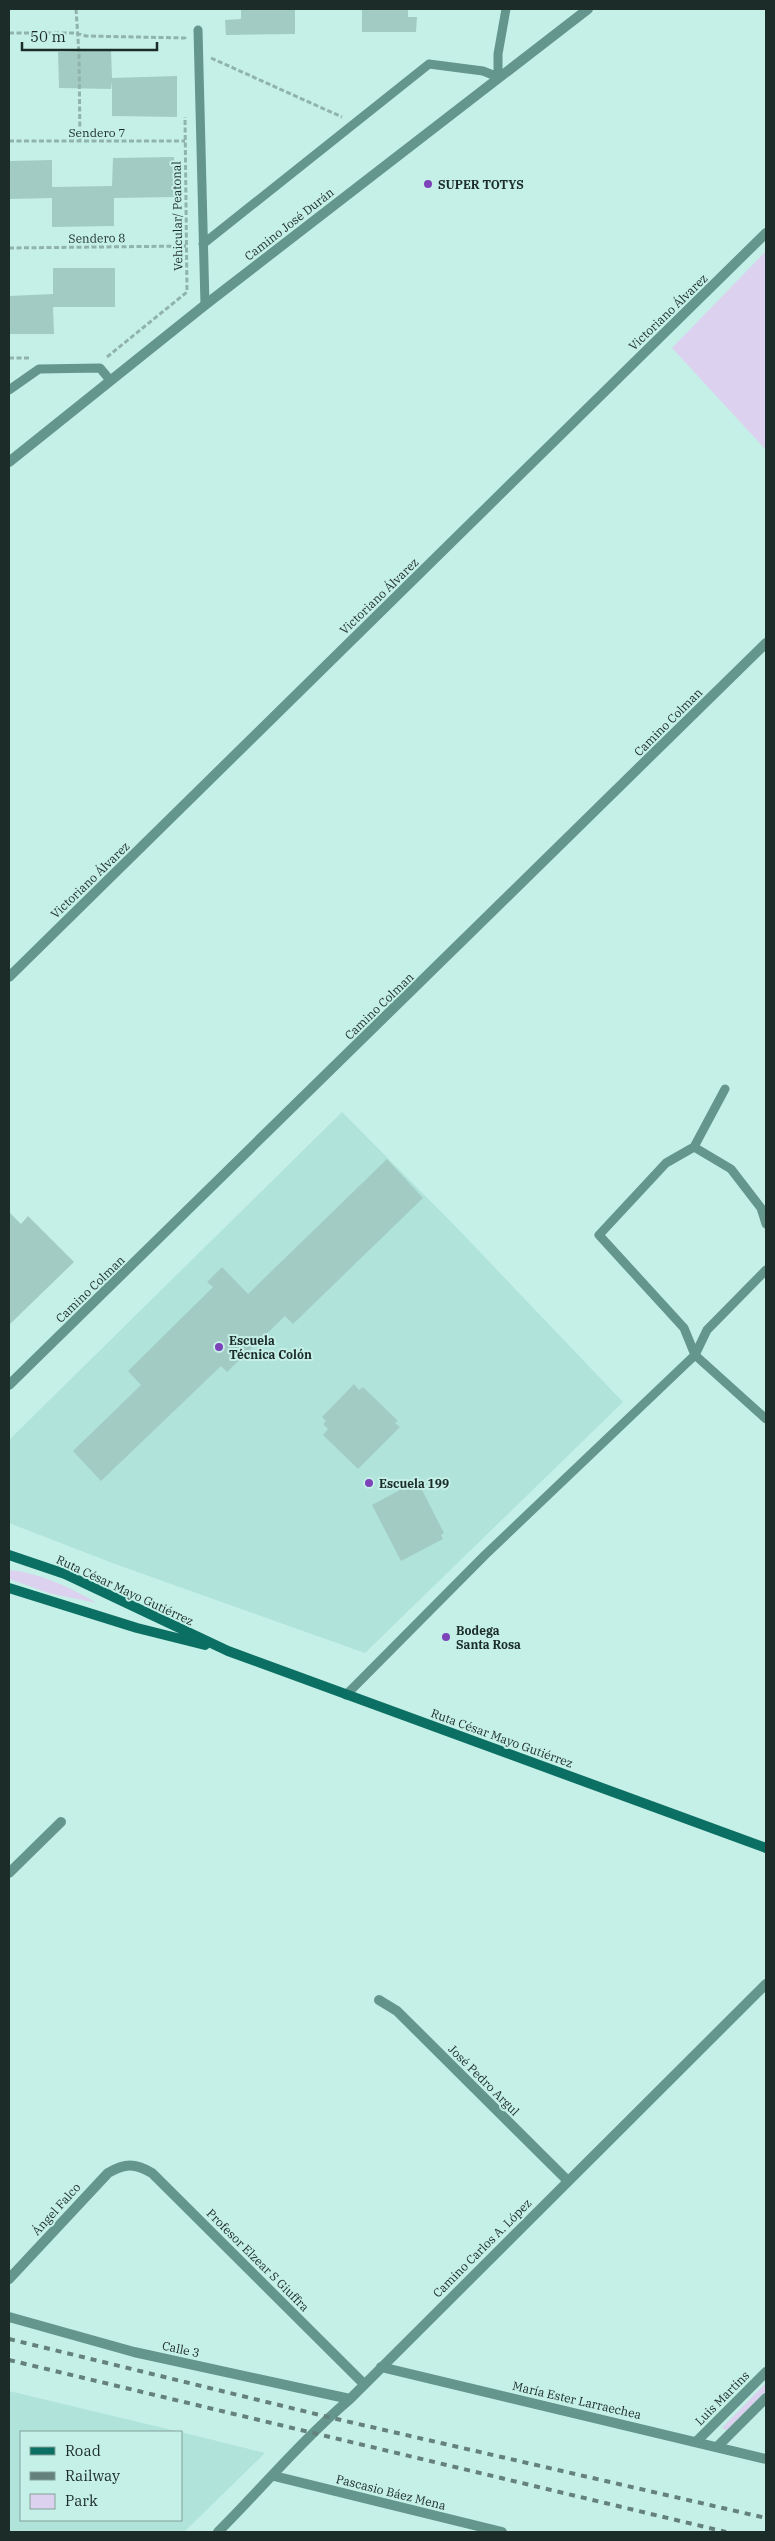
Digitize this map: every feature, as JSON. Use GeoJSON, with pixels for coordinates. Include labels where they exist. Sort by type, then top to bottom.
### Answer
{"type":"FeatureCollection","features":[{"type":"Feature","properties":{"kind":"main road","name":"Ruta César Mayo Gutiérrez"},"geometry":{"type":"LineString","coordinates":[[9,1555],[65,1574],[228,1651],[766,1848]]}},
{"type":"Feature","properties":{"kind":"main road"},"geometry":{"type":"LineString","coordinates":[[9,1560],[22,1559]]}},
{"type":"Feature","properties":{"kind":"main road","name":"Ruta César Mayo Gutiérrez"},"geometry":{"type":"LineString","coordinates":[[9,1588],[137,1628],[228,1651]]}},
{"type":"Feature","properties":{"kind":"street","name":"Camino José Durán"},"geometry":{"type":"LineString","coordinates":[[9,462],[205,305],[588,9]]}},
{"type":"Feature","properties":{"kind":"street","name":"Victoriano Álvarez"},"geometry":{"type":"LineString","coordinates":[[9,977],[766,233]]}},
{"type":"Feature","properties":{"kind":"street","name":"Camino Colman"},"geometry":{"type":"LineString","coordinates":[[9,1385],[766,643]]}},
{"type":"Feature","properties":{"kind":"street"},"geometry":{"type":"LineString","coordinates":[[9,1873],[61,1822]]}},
{"type":"Feature","properties":{"kind":"street","name":"Camino Carlos A. López"},"geometry":{"type":"LineString","coordinates":[[218,2532],[274,2476],[311,2434],[350,2399],[766,1984]]}},
{"type":"Feature","properties":{"kind":"street","name":"José Pedro Argul"},"geometry":{"type":"LineString","coordinates":[[379,2000],[397,2011],[568,2181]]}},
{"type":"Feature","properties":{"kind":"street","name":"Ángel Falco"},"geometry":{"type":"LineString","coordinates":[[9,2279],[108,2172],[120,2166],[128,2165]]}},
{"type":"Feature","properties":{"kind":"street","name":"Profesor Elzear S Giuffra"},"geometry":{"type":"LineString","coordinates":[[128,2165],[141,2166],[152,2173],[364,2384]]}},
{"type":"Feature","properties":{"kind":"street","name":"Calle 3"},"geometry":{"type":"LineString","coordinates":[[9,2317],[134,2352],[350,2399]]}},
{"type":"Feature","properties":{"kind":"street","name":"María Ester Larraechea"},"geometry":{"type":"LineString","coordinates":[[381,2367],[766,2459]]}},
{"type":"Feature","properties":{"kind":"street","name":"Luis Martins"},"geometry":{"type":"LineString","coordinates":[[696,2442],[766,2372]]}},
{"type":"Feature","properties":{"kind":"street"},"geometry":{"type":"LineString","coordinates":[[718,2446],[766,2398]]}},
{"type":"Feature","properties":{"kind":"street","name":"Pascasio Báez Mena"},"geometry":{"type":"LineString","coordinates":[[274,2476],[502,2532]]}},
{"type":"Feature","properties":{"kind":"lane"},"geometry":{"type":"LineString","coordinates":[[203,244],[429,64],[483,71],[498,77],[498,54],[506,9]]}},
{"type":"Feature","properties":{"kind":"lane"},"geometry":{"type":"LineString","coordinates":[[198,30],[205,305]]}},
{"type":"Feature","properties":{"kind":"lane"},"geometry":{"type":"LineString","coordinates":[[9,390],[39,369],[100,368],[110,380]]}},
{"type":"Feature","properties":{"kind":"lane"},"geometry":{"type":"LineString","coordinates":[[725,1089],[694,1147],[666,1163],[599,1235],[684,1328],[695,1355],[766,1419]]}},
{"type":"Feature","properties":{"kind":"lane"},"geometry":{"type":"LineString","coordinates":[[694,1147],[731,1169],[761,1208],[766,1224]]}},
{"type":"Feature","properties":{"kind":"lane"},"geometry":{"type":"LineString","coordinates":[[346,1695],[485,1555],[695,1355],[707,1330],[766,1270]]}},
{"type":"Feature","properties":{"kind":"path"},"geometry":{"type":"LineString","coordinates":[[76,9],[80,140]]}},
{"type":"Feature","properties":{"kind":"path"},"geometry":{"type":"LineString","coordinates":[[9,33],[77,33],[86,36],[185,38],[185,48]]}},
{"type":"Feature","properties":{"kind":"path"},"geometry":{"type":"LineString","coordinates":[[198,53],[355,123]]}},
{"type":"Feature","properties":{"kind":"path","name":"Vehicular/ Peatonal"},"geometry":{"type":"LineString","coordinates":[[110,357],[187,292],[185,113]]}},
{"type":"Feature","properties":{"kind":"path","name":"Sendero 7"},"geometry":{"type":"LineString","coordinates":[[9,141],[185,141]]}},
{"type":"Feature","properties":{"kind":"path","name":"Sendero 8"},"geometry":{"type":"LineString","coordinates":[[9,248],[186,246]]}},
{"type":"Feature","properties":{"kind":"shaded area"},"geometry":{"type":"Polygon","coordinates":[[[342,1112],[458,1229],[623,1402],[365,1653],[115,1564],[9,1523],[9,1440],[342,1112]]]}},
{"type":"Feature","properties":{"kind":"shaded area"},"geometry":{"type":"Polygon","coordinates":[[[9,2391],[176,2431],[20,2431],[20,2521],[182,2521],[182,2432],[265,2453],[184,2532],[9,2532],[9,2391]]]}},
{"type":"Feature","properties":{"kind":"green space"},"geometry":{"type":"Polygon","coordinates":[[[766,251],[766,450],[672,348],[766,251]]]}},
{"type":"Feature","properties":{"kind":"green space"},"geometry":{"type":"Polygon","coordinates":[[[9,1570],[32,1574],[55,1582],[97,1603],[52,1594],[9,1579],[9,1570]]]}},
{"type":"Feature","properties":{"kind":"green space"},"geometry":{"type":"Polygon","coordinates":[[[766,2383],[766,2391],[727,2430],[722,2428],[766,2383]]]}},
{"type":"Feature","properties":{"kind":"building"},"geometry":{"type":"Polygon","coordinates":[[[241,9],[295,9],[295,34],[226,35],[225,20],[241,19],[241,9]]]}},
{"type":"Feature","properties":{"kind":"building"},"geometry":{"type":"Polygon","coordinates":[[[362,9],[408,9],[408,17],[417,17],[416,32],[362,32],[362,9]]]}},
{"type":"Feature","properties":{"kind":"building"},"geometry":{"type":"Polygon","coordinates":[[[111,50],[112,78],[177,76],[177,117],[112,116],[112,82],[111,89],[59,88],[58,52],[111,50]]]}},
{"type":"Feature","properties":{"kind":"building"},"geometry":{"type":"Polygon","coordinates":[[[174,157],[175,197],[114,198],[114,226],[52,227],[52,198],[9,199],[9,161],[52,160],[52,187],[112,186],[113,158],[174,157]]]}},
{"type":"Feature","properties":{"kind":"building"},"geometry":{"type":"Polygon","coordinates":[[[53,268],[115,268],[115,307],[53,307],[54,334],[9,334],[9,296],[53,294],[53,268]]]}},
{"type":"Feature","properties":{"kind":"building"},"geometry":{"type":"Polygon","coordinates":[[[387,1159],[423,1198],[293,1324],[285,1316],[227,1372],[221,1366],[101,1481],[73,1451],[141,1385],[128,1371],[213,1287],[207,1282],[222,1267],[248,1294],[387,1159]]]}},
{"type":"Feature","properties":{"kind":"building"},"geometry":{"type":"Polygon","coordinates":[[[9,1212],[21,1224],[28,1216],[74,1262],[9,1325],[9,1212]]]}},
{"type":"Feature","properties":{"kind":"building"},"geometry":{"type":"Polygon","coordinates":[[[354,1384],[359,1390],[363,1387],[398,1421],[395,1423],[400,1427],[358,1469],[323,1435],[328,1429],[323,1424],[326,1421],[322,1417],[354,1384]]]}},
{"type":"Feature","properties":{"kind":"building"},"geometry":{"type":"Polygon","coordinates":[[[413,1483],[416,1488],[420,1486],[444,1533],[441,1535],[443,1539],[401,1561],[372,1505],[413,1483]]]}},
{"type":"Feature","properties":{"kind":"railway"},"geometry":{"type":"LineString","coordinates":[[9,2339],[328,2417],[766,2518]]}},
{"type":"Feature","properties":{"kind":"railway"},"geometry":{"type":"LineString","coordinates":[[9,2360],[726,2532]]}},
{"type":"Feature","properties":{"kind":"place","name":"SUPER TOTYS"},"geometry":{"type":"Point","coordinates":[428,184]}},
{"type":"Feature","properties":{"kind":"place","name":"Escuela Técnica Colón"},"geometry":{"type":"Point","coordinates":[219,1347]}},
{"type":"Feature","properties":{"kind":"place","name":"Escuela 199"},"geometry":{"type":"Point","coordinates":[369,1483]}},
{"type":"Feature","properties":{"kind":"place","name":"Bodega Santa Rosa"},"geometry":{"type":"Point","coordinates":[446,1637]}}]}
